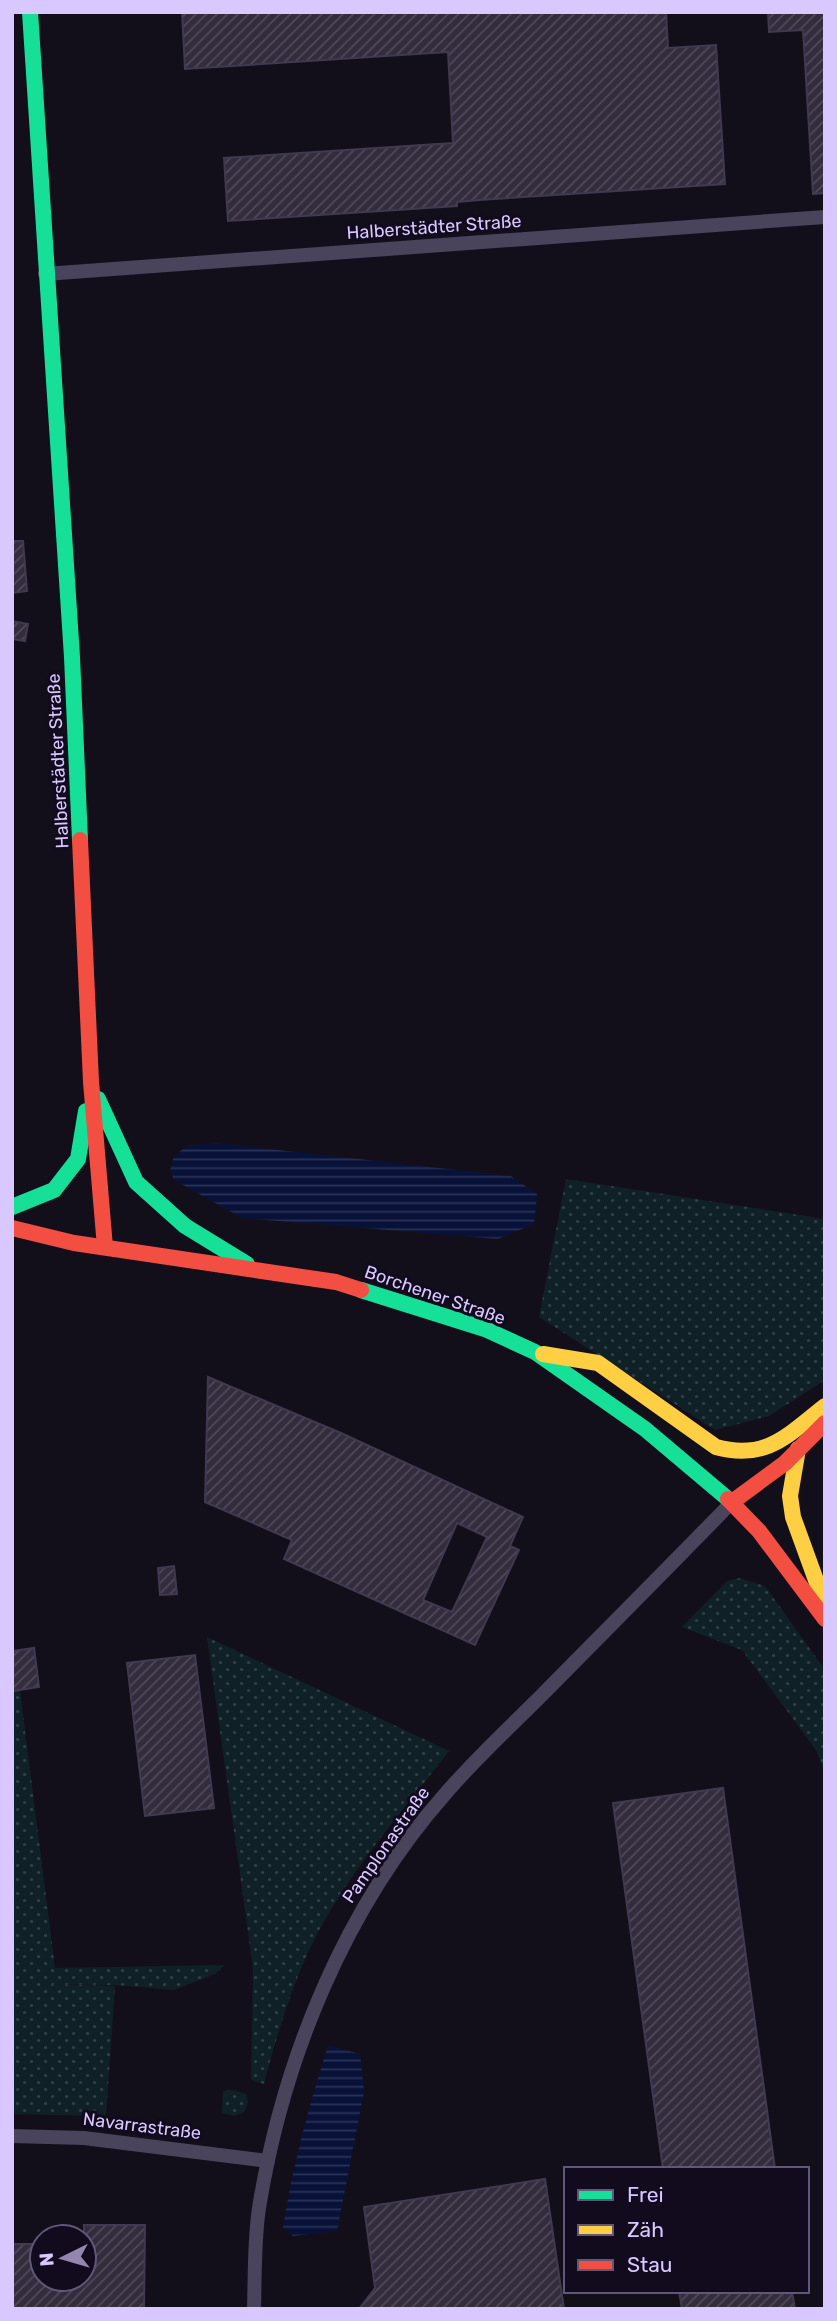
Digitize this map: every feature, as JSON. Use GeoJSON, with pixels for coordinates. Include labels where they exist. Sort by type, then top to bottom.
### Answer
{"type":"FeatureCollection","features":[{"type":"Feature","properties":{"kind":"main road","name":"Halberstädter Straße"},"geometry":{"type":"LineString","coordinates":[[30,12],[45,274],[73,669],[91,1082],[105,1247]]}},
{"type":"Feature","properties":{"kind":"main road"},"geometry":{"type":"LineString","coordinates":[[12,1208],[54,1190],[78,1159],[91,1082]]}},
{"type":"Feature","properties":{"kind":"main road"},"geometry":{"type":"LineString","coordinates":[[91,1082],[136,1182],[185,1226],[255,1269]]}},
{"type":"Feature","properties":{"kind":"main road","name":"Borchener Straße"},"geometry":{"type":"LineString","coordinates":[[12,1228],[105,1247],[336,1282],[485,1329],[534,1352],[645,1429],[732,1502],[759,1531],[825,1619]]}},
{"type":"Feature","properties":{"kind":"main road"},"geometry":{"type":"LineString","coordinates":[[534,1352],[598,1363],[716,1447],[734,1454],[753,1454],[779,1443],[825,1406]]}},
{"type":"Feature","properties":{"kind":"main road"},"geometry":{"type":"LineString","coordinates":[[732,1502],[798,1450],[825,1423]]}},
{"type":"Feature","properties":{"kind":"main road"},"geometry":{"type":"LineString","coordinates":[[798,1450],[790,1496],[793,1517],[825,1605]]}},
{"type":"Feature","properties":{"kind":"street","name":"Halberstädter Straße"},"geometry":{"type":"LineString","coordinates":[[45,274],[825,217]]}},
{"type":"Feature","properties":{"kind":"street","name":"Pamplonastraße"},"geometry":{"type":"LineString","coordinates":[[254,2309],[258,2211],[268,2161],[298,2051],[334,1964],[385,1875],[444,1794],[732,1502]]}},
{"type":"Feature","properties":{"kind":"street","name":"Navarrastraße"},"geometry":{"type":"LineString","coordinates":[[12,2136],[84,2138],[268,2161]]}},
{"type":"Feature","properties":{"kind":"shaded area"},"geometry":{"type":"Polygon","coordinates":[[[217,1143],[511,1176],[537,1194],[534,1224],[498,1239],[242,1218],[174,1180],[170,1170],[174,1156],[187,1146],[217,1143]]]}},
{"type":"Feature","properties":{"kind":"shaded area"},"geometry":{"type":"Polygon","coordinates":[[[566,1179],[825,1219],[825,1380],[769,1416],[715,1430],[539,1317],[566,1179]]]}},
{"type":"Feature","properties":{"kind":"shaded area"},"geometry":{"type":"Polygon","coordinates":[[[740,1578],[765,1586],[825,1670],[825,1773],[816,1750],[742,1650],[682,1627],[727,1581],[740,1578]]]}},
{"type":"Feature","properties":{"kind":"shaded area"},"geometry":{"type":"Polygon","coordinates":[[[207,1637],[449,1751],[353,1876],[320,1929],[288,2004],[264,2084],[251,2080],[253,1968],[207,1637]]]}},
{"type":"Feature","properties":{"kind":"shaded area"},"geometry":{"type":"Polygon","coordinates":[[[20,1691],[55,1968],[225,1965],[215,1974],[174,1990],[116,1985],[40,1984],[115,1986],[106,2116],[12,2114],[12,1692],[20,1691]]]}},
{"type":"Feature","properties":{"kind":"shaded area"},"geometry":{"type":"Polygon","coordinates":[[[328,2045],[360,2054],[364,2092],[337,2231],[293,2236],[283,2228],[287,2204],[302,2135],[328,2045]]]}},
{"type":"Feature","properties":{"kind":"shaded area"},"geometry":{"type":"Polygon","coordinates":[[[233,2090],[246,2094],[248,2102],[244,2112],[234,2116],[222,2113],[223,2091],[233,2090]]]}},
{"type":"Feature","properties":{"kind":"building"},"geometry":{"type":"Polygon","coordinates":[[[182,12],[666,12],[668,48],[716,45],[725,184],[479,200],[457,202],[457,206],[228,221],[224,158],[453,143],[448,52],[185,69],[182,12]]]}},
{"type":"Feature","properties":{"kind":"building"},"geometry":{"type":"Polygon","coordinates":[[[768,12],[825,12],[825,193],[813,194],[803,30],[769,32],[768,12]]]}},
{"type":"Feature","properties":{"kind":"building"},"geometry":{"type":"Polygon","coordinates":[[[12,541],[23,541],[27,591],[12,593],[12,541]]]}},
{"type":"Feature","properties":{"kind":"building"},"geometry":{"type":"Polygon","coordinates":[[[12,621],[28,624],[25,641],[12,639],[12,621]]]}},
{"type":"Feature","properties":{"kind":"building"},"geometry":{"type":"Polygon","coordinates":[[[208,1377],[341,1433],[523,1517],[510,1546],[519,1550],[475,1645],[284,1559],[292,1540],[205,1502],[208,1377]],[[457,1523],[423,1600],[452,1612],[487,1537],[457,1523]]]}},
{"type":"Feature","properties":{"kind":"building"},"geometry":{"type":"Polygon","coordinates":[[[174,1566],[177,1594],[160,1595],[158,1568],[174,1566]]]}},
{"type":"Feature","properties":{"kind":"building"},"geometry":{"type":"Polygon","coordinates":[[[34,1648],[39,1687],[13,1691],[12,1651],[34,1648]]]}},
{"type":"Feature","properties":{"kind":"building"},"geometry":{"type":"Polygon","coordinates":[[[195,1655],[214,1808],[145,1816],[127,1663],[195,1655]]]}},
{"type":"Feature","properties":{"kind":"building"},"geometry":{"type":"Polygon","coordinates":[[[723,1788],[775,2167],[663,2167],[613,1803],[723,1788]]]}},
{"type":"Feature","properties":{"kind":"building"},"geometry":{"type":"Polygon","coordinates":[[[545,2179],[564,2309],[359,2309],[375,2288],[364,2207],[545,2179]]]}},
{"type":"Feature","properties":{"kind":"building"},"geometry":{"type":"Polygon","coordinates":[[[98,2225],[145,2225],[144,2309],[12,2309],[12,2244],[28,2244],[28,2293],[98,2293],[98,2225]]]}},
{"type":"Feature","properties":{"kind":"building"},"geometry":{"type":"Polygon","coordinates":[[[679,2293],[792,2293],[795,2309],[682,2309],[679,2293]]]}},
{"type":"Feature","properties":{"kind":"traffic: fast"},"geometry":{"type":"LineString","coordinates":[[30,12],[72,657],[80,840]]}},
{"type":"Feature","properties":{"kind":"traffic: fast"},"geometry":{"type":"LineString","coordinates":[[98,1099],[136,1182],[185,1226],[247,1264]]}},
{"type":"Feature","properties":{"kind":"traffic: fast"},"geometry":{"type":"LineString","coordinates":[[12,1207],[54,1190],[78,1159],[86,1111]]}},
{"type":"Feature","properties":{"kind":"traffic: fast"},"geometry":{"type":"LineString","coordinates":[[361,1290],[485,1329],[535,1352],[645,1429],[728,1499]]}},
{"type":"Feature","properties":{"kind":"traffic: slow"},"geometry":{"type":"LineString","coordinates":[[543,1354],[598,1363],[716,1447],[749,1451],[763,1448],[799,1427],[825,1406]]}},
{"type":"Feature","properties":{"kind":"traffic: slow"},"geometry":{"type":"LineString","coordinates":[[798,1449],[790,1496],[793,1517],[825,1605]]}},
{"type":"Feature","properties":{"kind":"traffic: jam"},"geometry":{"type":"LineString","coordinates":[[80,840],[91,1082],[105,1247]]}},
{"type":"Feature","properties":{"kind":"traffic: jam"},"geometry":{"type":"LineString","coordinates":[[12,1228],[74,1243],[336,1282],[361,1290]]}},
{"type":"Feature","properties":{"kind":"traffic: jam"},"geometry":{"type":"LineString","coordinates":[[732,1502],[785,1463],[825,1423]]}},
{"type":"Feature","properties":{"kind":"traffic: jam"},"geometry":{"type":"LineString","coordinates":[[728,1499],[759,1531],[825,1619]]}}]}
